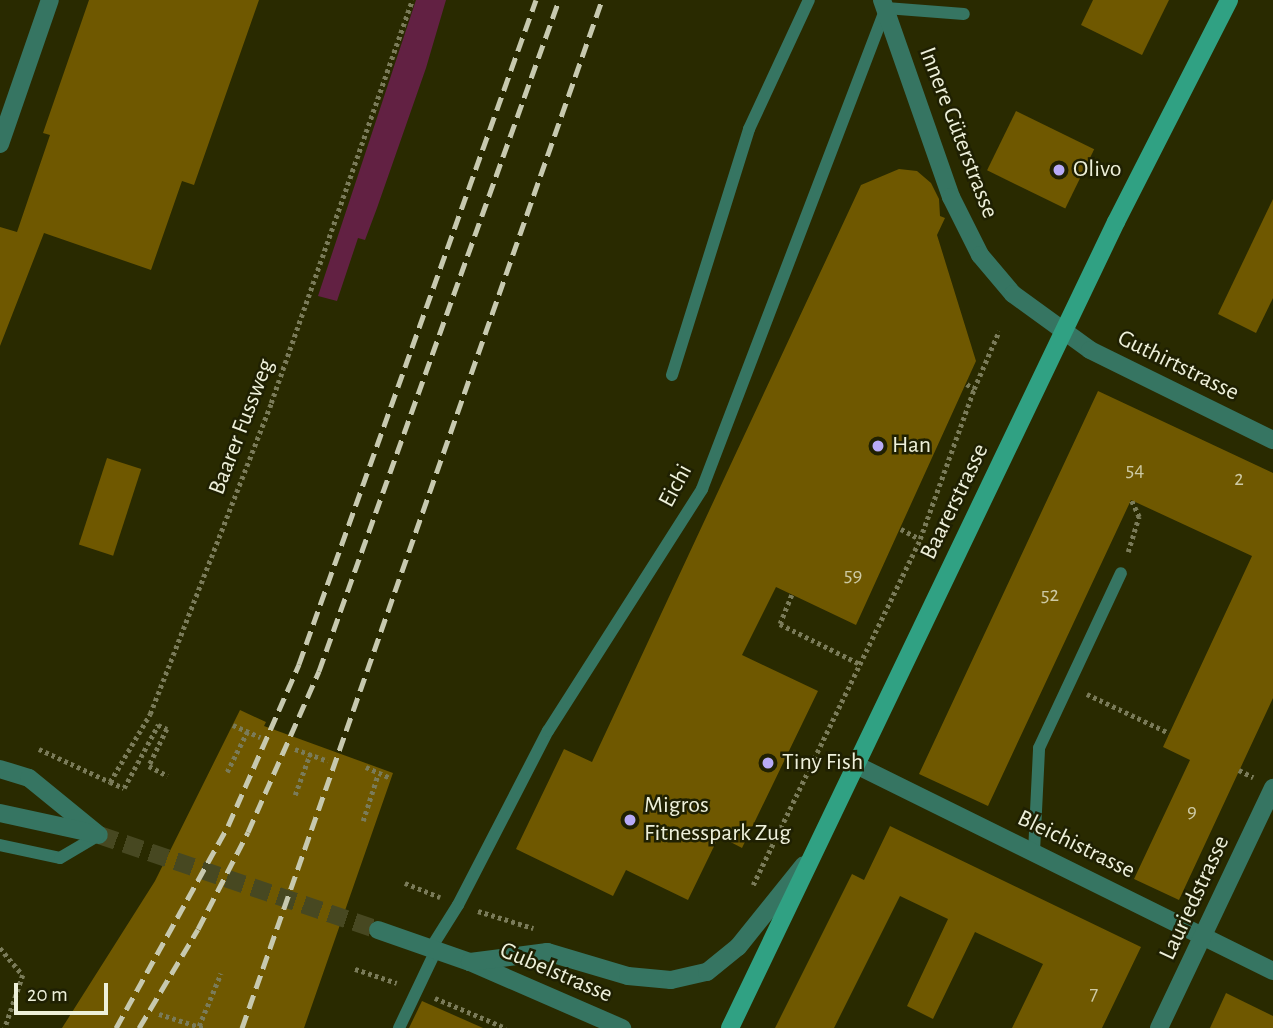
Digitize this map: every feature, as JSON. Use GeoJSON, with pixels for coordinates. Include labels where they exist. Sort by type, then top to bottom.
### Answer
{"type":"FeatureCollection","features":[{"type":"Feature","properties":{"kind":"main road","name":"Baarerstrasse"},"geometry":{"type":"LineString","coordinates":[[730,1028],[1065,331],[1229,0]]}},
{"type":"Feature","properties":{"kind":"street"},"geometry":{"type":"LineString","coordinates":[[0,144],[50,0]]}},
{"type":"Feature","properties":{"kind":"street","name":"Innere Güterstrasse"},"geometry":{"type":"LineString","coordinates":[[884,4],[951,197],[980,255],[1013,294],[1065,331]]}},
{"type":"Feature","properties":{"kind":"street","name":"Guthirtstrasse"},"geometry":{"type":"LineString","coordinates":[[1065,331],[1090,350],[1273,440]]}},
{"type":"Feature","properties":{"kind":"street","name":"Bleichistrasse"},"geometry":{"type":"LineString","coordinates":[[856,765],[1273,971]]}},
{"type":"Feature","properties":{"kind":"street"},"geometry":{"type":"LineString","coordinates":[[0,769],[29,778],[99,835]]}},
{"type":"Feature","properties":{"kind":"street","name":"Lauriedstrasse"},"geometry":{"type":"LineString","coordinates":[[1158,1028],[1205,936],[1273,788]]}},
{"type":"Feature","properties":{"kind":"street"},"geometry":{"type":"LineString","coordinates":[[0,813],[99,835]]}},
{"type":"Feature","properties":{"kind":"street","name":"Gubelstrasse"},"geometry":{"type":"LineString","coordinates":[[470,962],[547,952],[628,976],[671,980],[706,972],[738,947],[819,846]]}},
{"type":"Feature","properties":{"kind":"street","name":"Gubelstrasse"},"geometry":{"type":"LineString","coordinates":[[378,930],[470,962],[622,1028]]}},
{"type":"Feature","properties":{"kind":"lane"},"geometry":{"type":"LineString","coordinates":[[672,375],[749,129],[808,0]]}},
{"type":"Feature","properties":{"kind":"lane"},"geometry":{"type":"LineString","coordinates":[[884,4],[964,14]]}},
{"type":"Feature","properties":{"kind":"lane","name":"Eichi"},"geometry":{"type":"LineString","coordinates":[[400,1028],[433,949],[515,807],[548,731],[702,489],[884,4]]}},
{"type":"Feature","properties":{"kind":"lane"},"geometry":{"type":"LineString","coordinates":[[1034,852],[1040,748],[1072,686],[1121,573]]}},
{"type":"Feature","properties":{"kind":"lane"},"geometry":{"type":"LineString","coordinates":[[0,845],[61,858],[99,835]]}},
{"type":"Feature","properties":{"kind":"path","name":"Baarer Fussweg"},"geometry":{"type":"LineString","coordinates":[[110,782],[150,714],[252,453],[412,0]]}},
{"type":"Feature","properties":{"kind":"path"},"geometry":{"type":"LineString","coordinates":[[763,867],[920,539],[974,389],[999,331]]}},
{"type":"Feature","properties":{"kind":"path"},"geometry":{"type":"LineString","coordinates":[[967,384],[974,389]]}},
{"type":"Feature","properties":{"kind":"path"},"geometry":{"type":"LineString","coordinates":[[1121,573],[1139,517],[1131,500]]}},
{"type":"Feature","properties":{"kind":"path"},"geometry":{"type":"LineString","coordinates":[[901,529],[920,539]]}},
{"type":"Feature","properties":{"kind":"path"},"geometry":{"type":"LineString","coordinates":[[792,594],[780,624],[860,664]]}},
{"type":"Feature","properties":{"kind":"path"},"geometry":{"type":"LineString","coordinates":[[1072,686],[1169,733]]}},
{"type":"Feature","properties":{"kind":"path"},"geometry":{"type":"LineString","coordinates":[[39,749],[124,788],[158,725],[167,729],[149,766],[168,776]]}},
{"type":"Feature","properties":{"kind":"path"},"geometry":{"type":"LineString","coordinates":[[233,725],[260,737]]}},
{"type":"Feature","properties":{"kind":"path"},"geometry":{"type":"LineString","coordinates":[[227,772],[247,732]]}},
{"type":"Feature","properties":{"kind":"path"},"geometry":{"type":"LineString","coordinates":[[295,749],[328,761]]}},
{"type":"Feature","properties":{"kind":"path"},"geometry":{"type":"LineString","coordinates":[[295,795],[310,754]]}},
{"type":"Feature","properties":{"kind":"path"},"geometry":{"type":"LineString","coordinates":[[366,768],[391,778]]}},
{"type":"Feature","properties":{"kind":"path"},"geometry":{"type":"LineString","coordinates":[[363,821],[379,774]]}},
{"type":"Feature","properties":{"kind":"path"},"geometry":{"type":"LineString","coordinates":[[0,948],[23,975],[5,1028]]}},
{"type":"Feature","properties":{"kind":"path"},"geometry":{"type":"LineString","coordinates":[[159,1014],[201,1027],[221,973]]}},
{"type":"Feature","properties":{"kind":"shaded area"},"geometry":{"type":"Polygon","coordinates":[[[416,0],[446,0],[426,68],[365,240],[358,238],[337,301],[318,296],[416,0]]]}},
{"type":"Feature","properties":{"kind":"building"},"geometry":{"type":"Polygon","coordinates":[[[89,0],[259,0],[194,185],[182,181],[151,270],[44,233],[0,346],[0,227],[17,232],[50,135],[43,133],[89,0]]]}},
{"type":"Feature","properties":{"kind":"building"},"geometry":{"type":"Polygon","coordinates":[[[1093,0],[1169,0],[1142,55],[1081,25],[1093,0]]]}},
{"type":"Feature","properties":{"kind":"building"},"geometry":{"type":"Polygon","coordinates":[[[1016,111],[1094,149],[1065,208],[987,170],[1016,111]]]}},
{"type":"Feature","properties":{"kind":"building"},"geometry":{"type":"Polygon","coordinates":[[[899,169],[917,171],[931,183],[939,199],[940,216],[945,218],[937,235],[976,361],[856,625],[776,587],[742,655],[818,691],[742,848],[719,836],[688,900],[626,870],[613,896],[516,849],[564,749],[592,762],[861,185],[899,169]]]}},
{"type":"Feature","properties":{"kind":"building"},"geometry":{"type":"Polygon","coordinates":[[[1273,199],[1273,298],[1256,333],[1218,314],[1273,199]]]}},
{"type":"Feature","properties":{"kind":"building"},"geometry":{"type":"Polygon","coordinates":[[[1098,391],[1273,473],[1273,698],[1179,900],[1134,879],[1190,760],[1163,747],[1252,556],[1131,500],[988,806],[919,774],[1098,391]]]}},
{"type":"Feature","properties":{"kind":"building"},"geometry":{"type":"Polygon","coordinates":[[[107,458],[141,469],[113,556],[79,545],[107,458]]]}},
{"type":"Feature","properties":{"kind":"building"},"geometry":{"type":"Polygon","coordinates":[[[240,710],[266,722],[264,726],[393,773],[304,1028],[62,1028],[155,881],[240,710]]]}},
{"type":"Feature","properties":{"kind":"building"},"geometry":{"type":"Polygon","coordinates":[[[890,826],[1141,947],[1102,1028],[1012,1028],[1043,964],[975,932],[933,1019],[907,1006],[948,919],[900,896],[834,1028],[775,1028],[852,874],[864,880],[890,826]]]}},
{"type":"Feature","properties":{"kind":"building"},"geometry":{"type":"Polygon","coordinates":[[[1226,993],[1273,1016],[1273,1028],[1210,1028],[1226,993]]]}},
{"type":"Feature","properties":{"kind":"building"},"geometry":{"type":"Polygon","coordinates":[[[422,1001],[483,1028],[409,1028],[422,1001]]]}},
{"type":"Feature","properties":{"kind":"tunnel"},"geometry":{"type":"LineString","coordinates":[[99,835],[378,930]]}},
{"type":"Feature","properties":{"kind":"railway"},"geometry":{"type":"LineString","coordinates":[[116,1028],[228,826],[299,664],[536,0]]}},
{"type":"Feature","properties":{"kind":"railway"},"geometry":{"type":"LineString","coordinates":[[139,1028],[198,929],[248,832],[319,671],[559,0]]}},
{"type":"Feature","properties":{"kind":"railway"},"geometry":{"type":"LineString","coordinates":[[242,1028],[602,0]]}},
{"type":"Feature","properties":{"kind":"place","name":"Olivo"},"geometry":{"type":"Point","coordinates":[1059,170]}},
{"type":"Feature","properties":{"kind":"place","name":"Han"},"geometry":{"type":"Point","coordinates":[878,446]}},
{"type":"Feature","properties":{"kind":"place","name":"Tiny Fish"},"geometry":{"type":"Point","coordinates":[768,763]}},
{"type":"Feature","properties":{"kind":"place","name":"Migros Fitnesspark Zug"},"geometry":{"type":"Point","coordinates":[630,820]}}]}
